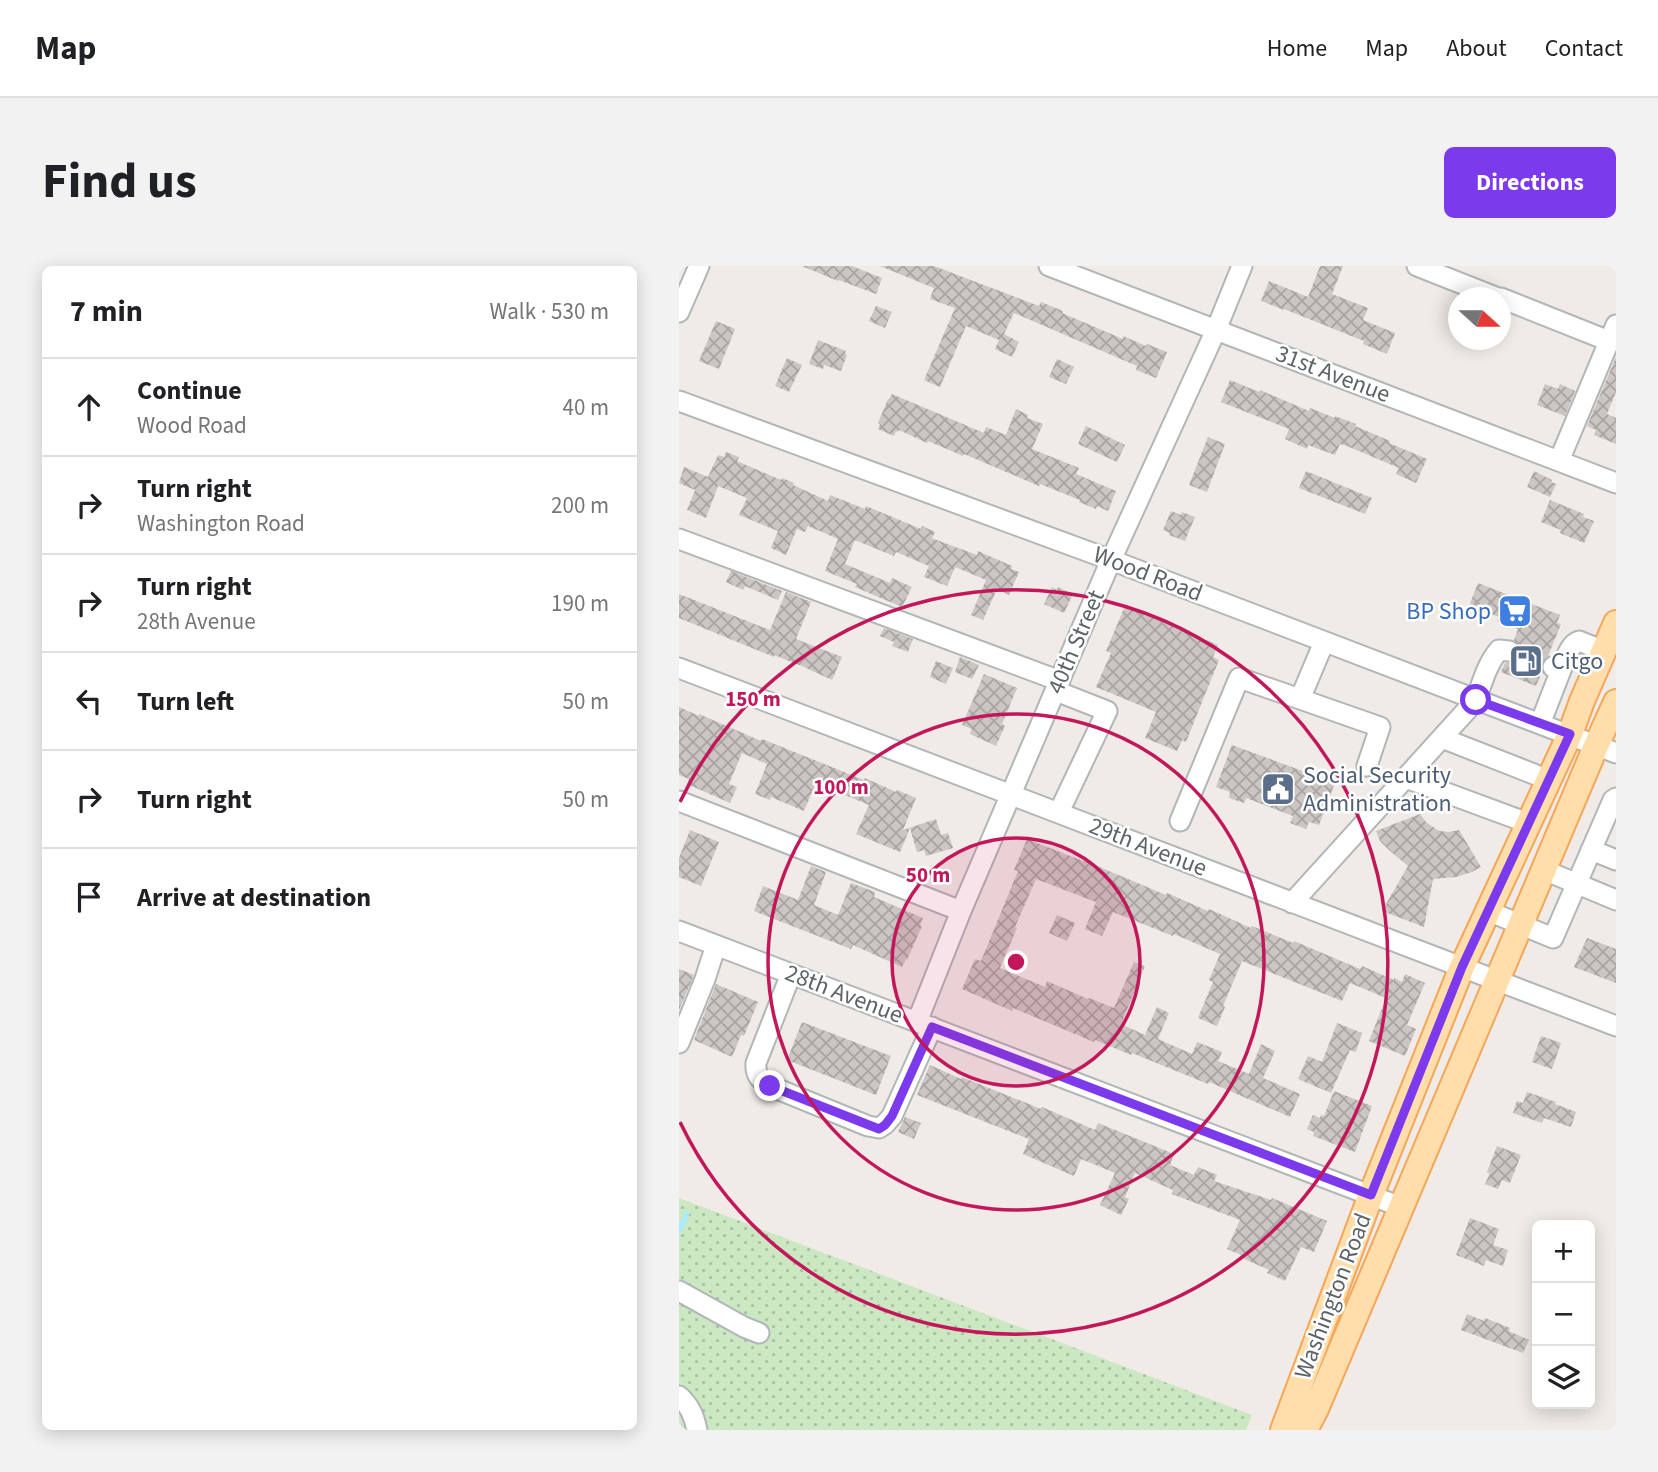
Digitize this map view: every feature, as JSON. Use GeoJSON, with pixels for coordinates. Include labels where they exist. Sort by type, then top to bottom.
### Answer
{"type":"FeatureCollection","features":[{"type":"Feature","properties":{"kind":"main road","name":"Washington Road"},"geometry":{"type":"LineString","coordinates":[[1283,1430],[1371,1195],[1462,967],[1570,734],[1616,623]]}},
{"type":"Feature","properties":{"kind":"main road","name":"Washington Road"},"geometry":{"type":"LineString","coordinates":[[1305,1430],[1544,870],[1606,749],[1616,702]]}},
{"type":"Feature","properties":{"kind":"street","name":"31st Avenue"},"geometry":{"type":"LineString","coordinates":[[1049,266],[1616,483]]}},
{"type":"Feature","properties":{"kind":"street","name":"40th Street"},"geometry":{"type":"LineString","coordinates":[[791,974],[755,1071],[761,1080],[770,1086],[879,1129],[892,1116],[961,911],[1111,560],[1216,330],[1242,266]]}},
{"type":"Feature","properties":{"kind":"street"},"geometry":{"type":"LineString","coordinates":[[1417,266],[1471,287]]}},
{"type":"Feature","properties":{"kind":"street"},"geometry":{"type":"LineString","coordinates":[[679,313],[692,268]]}},
{"type":"Feature","properties":{"kind":"street"},"geometry":{"type":"LineString","coordinates":[[1511,302],[1613,333],[1559,461]]}},
{"type":"Feature","properties":{"kind":"street","name":"Wood Road"},"geometry":{"type":"LineString","coordinates":[[679,401],[1111,560],[1606,749]]}},
{"type":"Feature","properties":{"kind":"street"},"geometry":{"type":"LineString","coordinates":[[679,538],[1058,686],[1107,711],[1059,812]]}},
{"type":"Feature","properties":{"kind":"street"},"geometry":{"type":"LineString","coordinates":[[1541,724],[1557,669],[1572,645],[1579,641],[1604,651]]}},
{"type":"Feature","properties":{"kind":"street"},"geometry":{"type":"LineString","coordinates":[[1300,699],[1324,642]]}},
{"type":"Feature","properties":{"kind":"street"},"geometry":{"type":"LineString","coordinates":[[1292,903],[1476,700],[1499,650],[1509,651]]}},
{"type":"Feature","properties":{"kind":"street","name":"29th Avenue"},"geometry":{"type":"LineString","coordinates":[[679,668],[1616,1026]]}},
{"type":"Feature","properties":{"kind":"street"},"geometry":{"type":"LineString","coordinates":[[1180,821],[1239,678],[1380,727],[1367,766]]}},
{"type":"Feature","properties":{"kind":"street"},"geometry":{"type":"LineString","coordinates":[[1442,738],[1549,780]]}},
{"type":"Feature","properties":{"kind":"street"},"geometry":{"type":"LineString","coordinates":[[1406,778],[1528,824]]}},
{"type":"Feature","properties":{"kind":"street"},"geometry":{"type":"LineString","coordinates":[[1488,911],[1553,938],[1612,800],[1616,798]]}},
{"type":"Feature","properties":{"kind":"street"},"geometry":{"type":"LineString","coordinates":[[679,801],[961,911]]}},
{"type":"Feature","properties":{"kind":"street"},"geometry":{"type":"LineString","coordinates":[[1591,850],[1616,860]]}},
{"type":"Feature","properties":{"kind":"street"},"geometry":{"type":"LineString","coordinates":[[1544,870],[1616,900]]}},
{"type":"Feature","properties":{"kind":"street","name":"28th Avenue"},"geometry":{"type":"LineString","coordinates":[[679,931],[1401,1207]]}},
{"type":"Feature","properties":{"kind":"street"},"geometry":{"type":"LineString","coordinates":[[679,1043],[716,945]]}},
{"type":"Feature","properties":{"kind":"street"},"geometry":{"type":"LineString","coordinates":[[679,1291],[759,1333]]}},
{"type":"Feature","properties":{"kind":"street"},"geometry":{"type":"LineString","coordinates":[[679,1396],[694,1417],[697,1430]]}},
{"type":"Feature","properties":{"kind":"green space"},"geometry":{"type":"Polygon","coordinates":[[[679,1198],[1252,1415],[1246,1430],[679,1430],[679,1198]]]}},
{"type":"Feature","properties":{"kind":"building"},"geometry":{"type":"Polygon","coordinates":[[[802,266],[852,266],[882,278],[876,294],[802,266]]]}},
{"type":"Feature","properties":{"kind":"building"},"geometry":{"type":"Polygon","coordinates":[[[880,266],[934,266],[1039,306],[1041,302],[1123,339],[1123,336],[1167,352],[1156,378],[1136,370],[1137,366],[1014,313],[1004,334],[1019,342],[1012,357],[995,349],[999,340],[966,326],[940,387],[924,380],[955,308],[930,299],[934,288],[880,266]]]}},
{"type":"Feature","properties":{"kind":"building"},"geometry":{"type":"Polygon","coordinates":[[[1320,266],[1343,266],[1332,294],[1368,308],[1363,320],[1395,333],[1387,354],[1363,344],[1364,341],[1261,301],[1269,281],[1308,297],[1320,266]]]}},
{"type":"Feature","properties":{"kind":"building"},"geometry":{"type":"Polygon","coordinates":[[[876,306],[892,312],[885,328],[869,321],[876,306]]]}},
{"type":"Feature","properties":{"kind":"building"},"geometry":{"type":"Polygon","coordinates":[[[716,321],[735,329],[719,369],[699,361],[716,321]]]}},
{"type":"Feature","properties":{"kind":"building"},"geometry":{"type":"Polygon","coordinates":[[[818,340],[846,351],[841,371],[824,365],[823,369],[809,364],[818,340]]]}},
{"type":"Feature","properties":{"kind":"building"},"geometry":{"type":"Polygon","coordinates":[[[1616,357],[1616,392],[1607,414],[1616,418],[1616,444],[1594,435],[1596,430],[1587,426],[1616,357]]]}},
{"type":"Feature","properties":{"kind":"building"},"geometry":{"type":"Polygon","coordinates":[[[787,358],[802,365],[789,392],[775,386],[787,358]]]}},
{"type":"Feature","properties":{"kind":"building"},"geometry":{"type":"Polygon","coordinates":[[[1057,359],[1074,367],[1066,384],[1049,377],[1057,359]]]}},
{"type":"Feature","properties":{"kind":"building"},"geometry":{"type":"Polygon","coordinates":[[[1230,380],[1309,411],[1310,408],[1356,424],[1355,426],[1390,441],[1389,443],[1427,459],[1416,483],[1396,474],[1399,468],[1347,446],[1340,444],[1335,455],[1308,445],[1307,449],[1285,439],[1289,429],[1221,402],[1230,380]]]}},
{"type":"Feature","properties":{"kind":"building"},"geometry":{"type":"Polygon","coordinates":[[[1545,384],[1558,389],[1560,384],[1575,391],[1565,416],[1537,405],[1545,384]]]}},
{"type":"Feature","properties":{"kind":"building"},"geometry":{"type":"Polygon","coordinates":[[[892,394],[984,433],[986,427],[1006,435],[1016,409],[1028,415],[1027,418],[1043,424],[1032,449],[1079,468],[1076,474],[1116,491],[1108,511],[1097,506],[1096,509],[1079,502],[1080,500],[899,430],[894,436],[878,429],[878,423],[892,394]]]}},
{"type":"Feature","properties":{"kind":"building"},"geometry":{"type":"Polygon","coordinates":[[[1086,426],[1125,445],[1117,462],[1078,444],[1086,426]]]}},
{"type":"Feature","properties":{"kind":"building"},"geometry":{"type":"Polygon","coordinates":[[[1208,437],[1225,444],[1207,492],[1189,485],[1208,437]]]}},
{"type":"Feature","properties":{"kind":"building"},"geometry":{"type":"Polygon","coordinates":[[[726,452],[739,457],[737,461],[794,483],[793,485],[828,501],[830,495],[865,509],[866,506],[921,529],[922,526],[935,532],[932,538],[934,539],[977,555],[978,551],[1012,566],[1011,569],[1019,572],[1009,595],[997,589],[983,620],[971,615],[986,580],[955,567],[947,586],[924,577],[929,566],[896,552],[894,556],[855,540],[845,564],[890,583],[892,578],[912,587],[902,607],[825,571],[838,539],[808,526],[805,532],[797,529],[786,555],[771,548],[778,531],[739,515],[747,498],[718,486],[706,518],[687,510],[695,490],[679,483],[684,467],[708,477],[718,455],[724,457],[726,452]]]}},
{"type":"Feature","properties":{"kind":"building"},"geometry":{"type":"Polygon","coordinates":[[[1306,471],[1372,498],[1365,514],[1299,488],[1306,471]]]}},
{"type":"Feature","properties":{"kind":"building"},"geometry":{"type":"Polygon","coordinates":[[[1534,471],[1556,484],[1550,497],[1527,487],[1534,471]]]}},
{"type":"Feature","properties":{"kind":"building"},"geometry":{"type":"Polygon","coordinates":[[[1550,500],[1594,521],[1584,543],[1541,522],[1550,500]]]}},
{"type":"Feature","properties":{"kind":"building"},"geometry":{"type":"Polygon","coordinates":[[[1171,511],[1195,517],[1185,541],[1163,530],[1171,511]]]}},
{"type":"Feature","properties":{"kind":"building"},"geometry":{"type":"Polygon","coordinates":[[[731,571],[782,591],[778,600],[745,586],[743,590],[726,582],[731,571]]]}},
{"type":"Feature","properties":{"kind":"building","name":"BP Shop"},"geometry":{"type":"Polygon","coordinates":[[[1478,583],[1560,615],[1557,623],[1561,624],[1548,656],[1542,662],[1542,672],[1536,686],[1501,672],[1505,663],[1519,658],[1520,647],[1514,640],[1518,629],[1497,621],[1499,617],[1469,606],[1478,583]]]}},
{"type":"Feature","properties":{"kind":"building"},"geometry":{"type":"Polygon","coordinates":[[[1052,587],[1073,594],[1064,613],[1044,604],[1052,587]]]}},
{"type":"Feature","properties":{"kind":"building"},"geometry":{"type":"Polygon","coordinates":[[[786,592],[811,602],[796,639],[842,657],[832,680],[679,618],[679,594],[770,630],[786,592]]]}},
{"type":"Feature","properties":{"kind":"building"},"geometry":{"type":"Polygon","coordinates":[[[1125,606],[1218,645],[1213,657],[1219,660],[1186,742],[1182,740],[1177,751],[1145,738],[1156,712],[1096,687],[1111,653],[1106,651],[1125,606]]]}},
{"type":"Feature","properties":{"kind":"building"},"geometry":{"type":"Polygon","coordinates":[[[884,628],[913,639],[908,652],[892,646],[894,642],[880,636],[884,628]]]}},
{"type":"Feature","properties":{"kind":"building"},"geometry":{"type":"Polygon","coordinates":[[[960,657],[979,665],[972,679],[955,672],[960,657]]]}},
{"type":"Feature","properties":{"kind":"building"},"geometry":{"type":"Polygon","coordinates":[[[936,661],[953,668],[946,684],[930,677],[936,661]]]}},
{"type":"Feature","properties":{"kind":"building"},"geometry":{"type":"Polygon","coordinates":[[[984,674],[1017,688],[996,746],[970,734],[972,729],[962,725],[984,674]]]}},
{"type":"Feature","properties":{"kind":"building"},"geometry":{"type":"Polygon","coordinates":[[[679,707],[761,741],[762,739],[916,798],[903,830],[936,819],[941,835],[948,833],[953,848],[926,856],[924,850],[917,852],[910,828],[900,852],[856,834],[869,805],[816,783],[804,811],[771,797],[770,800],[755,794],[767,764],[742,753],[729,784],[737,787],[730,803],[687,784],[689,779],[679,775],[679,707]]]}},
{"type":"Feature","properties":{"kind":"building","name":"Social Security Administration"},"geometry":{"type":"Polygon","coordinates":[[[1232,745],[1335,783],[1319,825],[1309,822],[1306,829],[1290,823],[1293,816],[1246,798],[1244,803],[1229,798],[1230,792],[1216,787],[1232,745]]]}},
{"type":"Feature","properties":{"kind":"building"},"geometry":{"type":"Polygon","coordinates":[[[1420,814],[1439,831],[1459,830],[1481,867],[1456,877],[1433,879],[1424,927],[1382,911],[1408,866],[1380,841],[1376,831],[1420,814]]]}},
{"type":"Feature","properties":{"kind":"building"},"geometry":{"type":"Polygon","coordinates":[[[690,830],[719,842],[701,886],[679,877],[679,858],[690,830]]]}},
{"type":"Feature","properties":{"kind":"building"},"geometry":{"type":"Polygon","coordinates":[[[1027,839],[1360,969],[1362,966],[1402,982],[1405,974],[1425,983],[1407,1025],[1416,1029],[1405,1056],[1369,1041],[1386,998],[1350,983],[1342,1001],[1242,961],[1217,1026],[1198,1018],[1213,982],[1209,980],[1220,954],[1113,912],[1102,936],[1085,929],[1096,902],[1036,879],[1000,968],[1045,987],[1047,981],[1114,1008],[1134,962],[1145,966],[1121,1024],[1145,1035],[1157,1007],[1169,1013],[1158,1039],[1192,1054],[1197,1042],[1222,1052],[1218,1061],[1249,1074],[1261,1044],[1275,1051],[1263,1078],[1300,1094],[1290,1117],[1209,1082],[1208,1084],[1095,1040],[1094,1042],[962,989],[975,959],[981,961],[1018,871],[1014,870],[1027,839]]]}},
{"type":"Feature","properties":{"kind":"building"},"geometry":{"type":"Polygon","coordinates":[[[811,866],[826,872],[814,905],[838,915],[851,883],[875,892],[874,897],[923,918],[920,925],[922,926],[902,967],[853,945],[851,949],[754,911],[763,886],[798,900],[811,866]]]}},
{"type":"Feature","properties":{"kind":"building"},"geometry":{"type":"Polygon","coordinates":[[[1057,915],[1075,923],[1067,941],[1049,933],[1057,915]]]}},
{"type":"Feature","properties":{"kind":"building"},"geometry":{"type":"Polygon","coordinates":[[[1587,938],[1616,949],[1616,983],[1574,967],[1587,938]]]}},
{"type":"Feature","properties":{"kind":"building"},"geometry":{"type":"Polygon","coordinates":[[[679,969],[694,975],[679,1010],[679,969]]]}},
{"type":"Feature","properties":{"kind":"building"},"geometry":{"type":"Polygon","coordinates":[[[716,984],[758,1002],[732,1057],[694,1040],[716,984]]]}},
{"type":"Feature","properties":{"kind":"building"},"geometry":{"type":"Polygon","coordinates":[[[802,1022],[891,1056],[876,1095],[787,1060],[802,1022]]]}},
{"type":"Feature","properties":{"kind":"building"},"geometry":{"type":"Polygon","coordinates":[[[1337,1023],[1362,1033],[1356,1052],[1350,1050],[1331,1093],[1298,1079],[1308,1056],[1322,1062],[1337,1023]]]}},
{"type":"Feature","properties":{"kind":"building"},"geometry":{"type":"Polygon","coordinates":[[[1541,1036],[1561,1043],[1552,1069],[1532,1062],[1541,1036]]]}},
{"type":"Feature","properties":{"kind":"building"},"geometry":{"type":"Polygon","coordinates":[[[930,1065],[1095,1130],[1098,1123],[1174,1154],[1170,1165],[1194,1175],[1198,1167],[1217,1175],[1214,1181],[1271,1200],[1272,1198],[1327,1221],[1314,1252],[1301,1247],[1285,1281],[1227,1249],[1240,1220],[1172,1194],[1173,1190],[1135,1173],[1125,1197],[1129,1199],[1121,1215],[1100,1205],[1115,1173],[1081,1159],[1074,1176],[1023,1154],[1029,1139],[917,1095],[930,1065]]]}},
{"type":"Feature","properties":{"kind":"building"},"geometry":{"type":"Polygon","coordinates":[[[1334,1091],[1372,1106],[1355,1152],[1313,1136],[1314,1132],[1307,1129],[1313,1115],[1320,1118],[1321,1115],[1324,1116],[1334,1091]]]}},
{"type":"Feature","properties":{"kind":"building"},"geometry":{"type":"Polygon","coordinates":[[[1527,1092],[1576,1112],[1571,1127],[1544,1118],[1542,1123],[1513,1113],[1517,1101],[1523,1103],[1527,1092]]]}},
{"type":"Feature","properties":{"kind":"building"},"geometry":{"type":"Polygon","coordinates":[[[905,1117],[921,1123],[914,1139],[898,1132],[905,1117]]]}},
{"type":"Feature","properties":{"kind":"building"},"geometry":{"type":"Polygon","coordinates":[[[1497,1146],[1521,1155],[1510,1183],[1502,1180],[1498,1189],[1485,1184],[1497,1146]]]}},
{"type":"Feature","properties":{"kind":"building"},"geometry":{"type":"Polygon","coordinates":[[[1470,1218],[1499,1229],[1493,1245],[1508,1250],[1503,1266],[1486,1260],[1484,1266],[1456,1255],[1470,1218]]]}},
{"type":"Feature","properties":{"kind":"building"},"geometry":{"type":"Polygon","coordinates":[[[1467,1314],[1510,1328],[1509,1331],[1529,1340],[1523,1353],[1461,1330],[1467,1314]]]}},
{"type":"Feature","properties":{"kind":"waterway"},"geometry":{"type":"LineString","coordinates":[[679,1231],[687,1214]]}},
{"type":"Feature","properties":{"kind":"tunnel"},"geometry":{"type":"LineString","coordinates":[[1509,651],[1553,667]]}},
{"type":"Feature","properties":{"kind":"place","name":"BP Shop"},"geometry":{"type":"Point","coordinates":[1515,611]}},
{"type":"Feature","properties":{"kind":"place","name":"Citgo"},"geometry":{"type":"Point","coordinates":[1526,661]}},
{"type":"Feature","properties":{"kind":"place","name":"Social Security Administration"},"geometry":{"type":"Point","coordinates":[1278,789]}},
{"type":"Feature","properties":{"kind":"route"},"geometry":{"type":"LineString","coordinates":[[770,1086],[879,1129],[892,1116],[932,1027],[1371,1195],[1462,967],[1570,734],[1476,700]]}}]}
